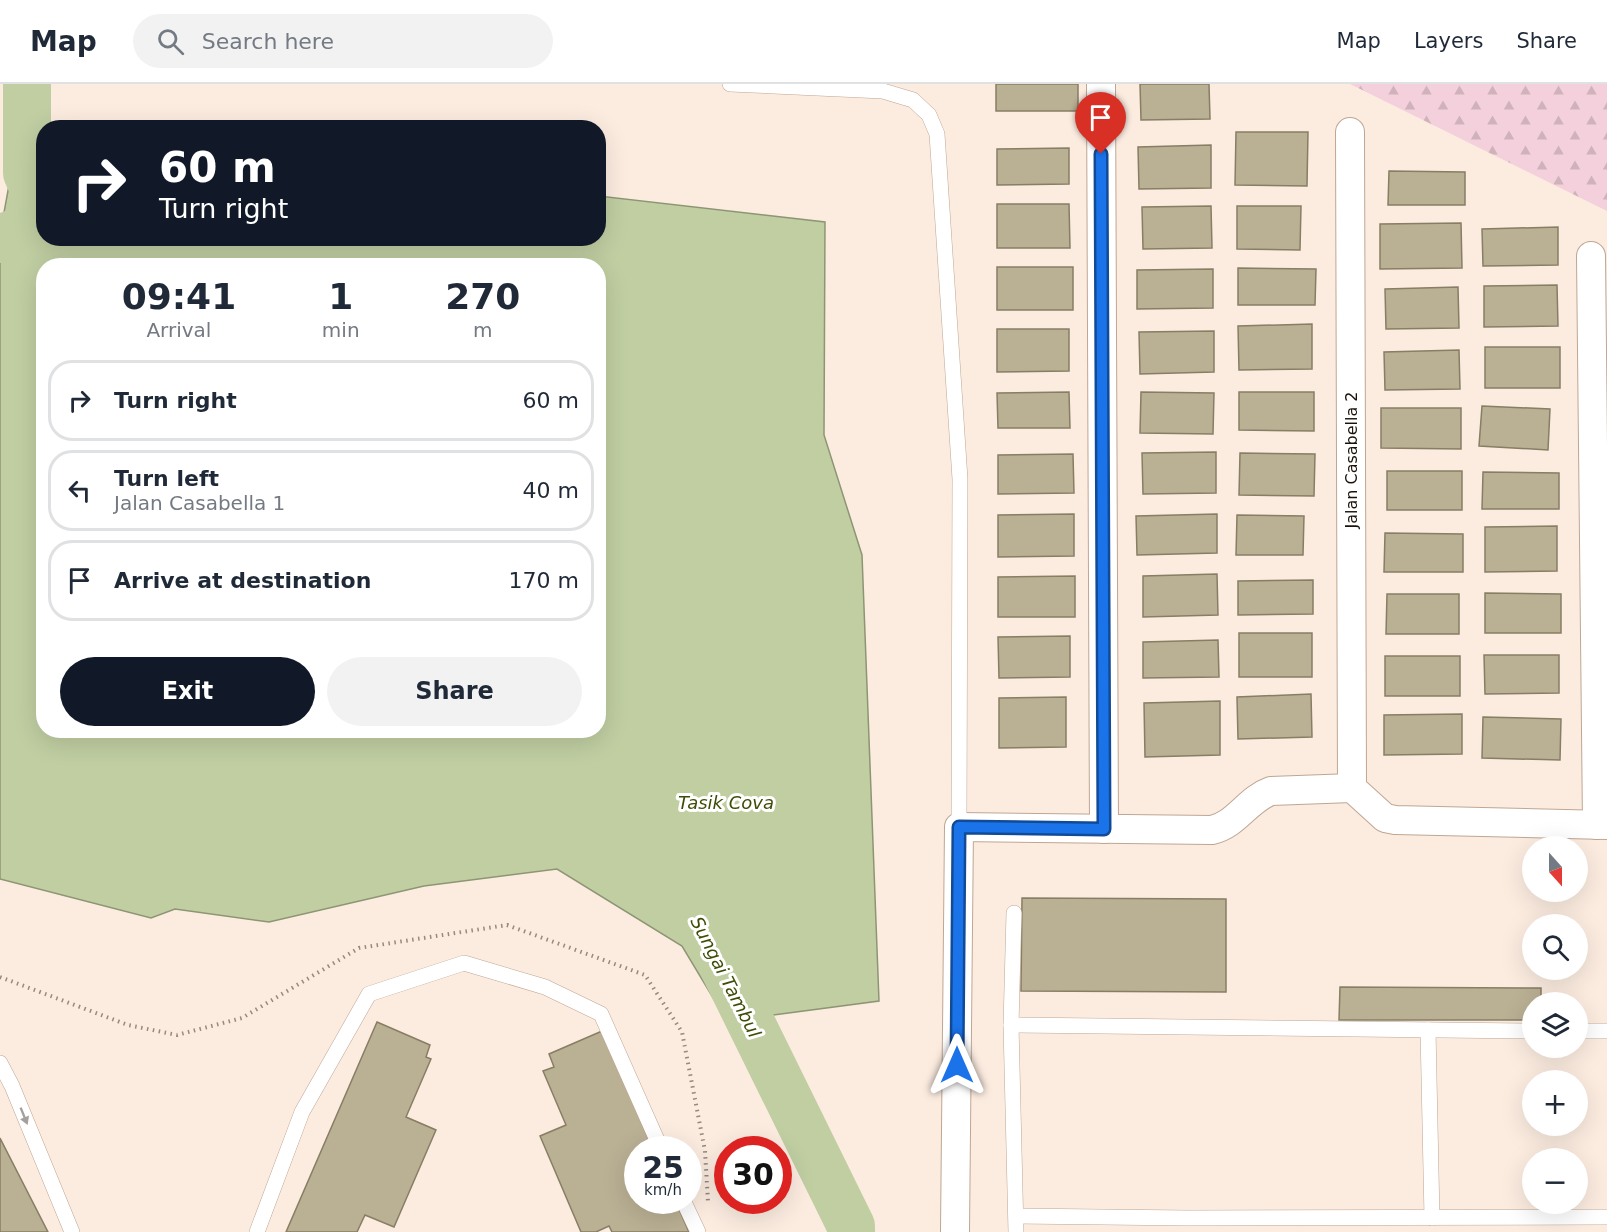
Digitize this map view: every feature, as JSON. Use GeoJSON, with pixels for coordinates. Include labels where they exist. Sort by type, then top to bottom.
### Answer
{"type":"FeatureCollection","features":[{"type":"Feature","properties":{"kind":"street"},"geometry":{"type":"LineString","coordinates":[[1101,84],[1104,829]]}},
{"type":"Feature","properties":{"kind":"street","name":"Jalan Casabella 2"},"geometry":{"type":"LineString","coordinates":[[1350,132],[1352,788]]}},
{"type":"Feature","properties":{"kind":"street"},"geometry":{"type":"LineString","coordinates":[[955,1232],[959,827],[1212,830],[1224,827],[1263,794],[1272,791],[1352,788],[1385,818],[1395,820],[1602,825],[1591,256]]}},
{"type":"Feature","properties":{"kind":"lane"},"geometry":{"type":"LineString","coordinates":[[730,84],[883,91],[913,100],[929,115],[938,134],[960,479],[959,827]]}},
{"type":"Feature","properties":{"kind":"lane"},"geometry":{"type":"LineString","coordinates":[[1014,913],[1011,1025],[1016,1232]]}},
{"type":"Feature","properties":{"kind":"lane"},"geometry":{"type":"LineString","coordinates":[[257,1232],[302,1112],[369,994],[464,963],[545,987],[601,1014],[655,1136]]}},
{"type":"Feature","properties":{"kind":"lane"},"geometry":{"type":"LineString","coordinates":[[1011,1025],[1522,1031]]}},
{"type":"Feature","properties":{"kind":"lane"},"geometry":{"type":"LineString","coordinates":[[1428,1030],[1432,1218]]}},
{"type":"Feature","properties":{"kind":"lane"},"geometry":{"type":"LineString","coordinates":[[1588,1031],[1607,1032]]}},
{"type":"Feature","properties":{"kind":"lane"},"geometry":{"type":"LineString","coordinates":[[0,1063],[12,1086],[72,1232]]}},
{"type":"Feature","properties":{"kind":"lane"},"geometry":{"type":"LineString","coordinates":[[690,1214],[698,1232]]}},
{"type":"Feature","properties":{"kind":"lane"},"geometry":{"type":"LineString","coordinates":[[1016,1216],[1188,1225],[1432,1218],[1519,1225],[1607,1217]]}},
{"type":"Feature","properties":{"kind":"path"},"geometry":{"type":"LineString","coordinates":[[0,977],[129,1025],[177,1035],[242,1018],[359,948],[507,926],[645,975],[682,1032],[705,1151],[709,1209]]}},
{"type":"Feature","properties":{"kind":"green space"},"geometry":{"type":"Polygon","coordinates":[[[1350,84],[1607,84],[1607,211],[1350,84]]]}},
{"type":"Feature","properties":{"kind":"water","name":"Tasik Cova"},"geometry":{"type":"Polygon","coordinates":[[[34,154],[36,156],[36,246],[606,246],[606,197],[825,222],[824,435],[862,555],[879,1001],[727,1021],[682,946],[557,869],[424,886],[269,922],[175,909],[151,918],[0,879],[0,219],[3,218],[14,158],[34,154]]]}},
{"type":"Feature","properties":{"kind":"building"},"geometry":{"type":"Polygon","coordinates":[[[996,84],[1078,84],[1078,111],[996,111],[996,84]]]}},
{"type":"Feature","properties":{"kind":"building"},"geometry":{"type":"Polygon","coordinates":[[[1140,84],[1209,84],[1210,119],[1141,120],[1140,84]]]}},
{"type":"Feature","properties":{"kind":"building"},"geometry":{"type":"Polygon","coordinates":[[[1236,132],[1308,132],[1307,186],[1235,185],[1236,132]]]}},
{"type":"Feature","properties":{"kind":"building"},"geometry":{"type":"Polygon","coordinates":[[[1211,145],[1211,188],[1139,189],[1138,147],[1211,145]]]}},
{"type":"Feature","properties":{"kind":"building"},"geometry":{"type":"Polygon","coordinates":[[[1069,148],[1069,184],[997,185],[997,149],[1069,148]]]}},
{"type":"Feature","properties":{"kind":"building"},"geometry":{"type":"Polygon","coordinates":[[[1389,171],[1465,172],[1465,205],[1388,205],[1389,171]]]}},
{"type":"Feature","properties":{"kind":"building"},"geometry":{"type":"Polygon","coordinates":[[[997,204],[1069,204],[1070,248],[997,248],[997,204]]]}},
{"type":"Feature","properties":{"kind":"building"},"geometry":{"type":"Polygon","coordinates":[[[1211,206],[1212,248],[1143,249],[1142,207],[1211,206]]]}},
{"type":"Feature","properties":{"kind":"building"},"geometry":{"type":"Polygon","coordinates":[[[1237,206],[1301,206],[1300,250],[1237,249],[1237,206]]]}},
{"type":"Feature","properties":{"kind":"building"},"geometry":{"type":"Polygon","coordinates":[[[1461,223],[1462,268],[1380,269],[1380,224],[1461,223]]]}},
{"type":"Feature","properties":{"kind":"building"},"geometry":{"type":"Polygon","coordinates":[[[1558,227],[1558,265],[1483,266],[1482,229],[1558,227]]]}},
{"type":"Feature","properties":{"kind":"building"},"geometry":{"type":"Polygon","coordinates":[[[997,267],[1073,267],[1073,310],[997,310],[997,267]]]}},
{"type":"Feature","properties":{"kind":"building"},"geometry":{"type":"Polygon","coordinates":[[[1238,268],[1316,269],[1315,305],[1238,305],[1238,268]]]}},
{"type":"Feature","properties":{"kind":"building"},"geometry":{"type":"Polygon","coordinates":[[[1213,269],[1213,308],[1137,309],[1137,270],[1213,269]]]}},
{"type":"Feature","properties":{"kind":"building"},"geometry":{"type":"Polygon","coordinates":[[[1557,285],[1558,326],[1484,327],[1484,286],[1557,285]]]}},
{"type":"Feature","properties":{"kind":"building"},"geometry":{"type":"Polygon","coordinates":[[[1458,287],[1459,328],[1386,329],[1385,289],[1458,287]]]}},
{"type":"Feature","properties":{"kind":"building"},"geometry":{"type":"Polygon","coordinates":[[[1312,324],[1312,369],[1239,370],[1238,326],[1312,324]]]}},
{"type":"Feature","properties":{"kind":"building"},"geometry":{"type":"Polygon","coordinates":[[[997,329],[1069,329],[1069,371],[997,372],[997,329]]]}},
{"type":"Feature","properties":{"kind":"building"},"geometry":{"type":"Polygon","coordinates":[[[1214,331],[1214,372],[1140,374],[1139,332],[1214,331]]]}},
{"type":"Feature","properties":{"kind":"building"},"geometry":{"type":"Polygon","coordinates":[[[1485,347],[1560,347],[1560,388],[1485,388],[1485,347]]]}},
{"type":"Feature","properties":{"kind":"building"},"geometry":{"type":"Polygon","coordinates":[[[1459,350],[1460,389],[1385,390],[1384,352],[1459,350]]]}},
{"type":"Feature","properties":{"kind":"building"},"geometry":{"type":"Polygon","coordinates":[[[1069,392],[1070,428],[998,428],[997,393],[1069,392]]]}},
{"type":"Feature","properties":{"kind":"building"},"geometry":{"type":"Polygon","coordinates":[[[1141,392],[1214,393],[1213,434],[1140,433],[1141,392]]]}},
{"type":"Feature","properties":{"kind":"building"},"geometry":{"type":"Polygon","coordinates":[[[1239,392],[1314,392],[1314,431],[1239,430],[1239,392]]]}},
{"type":"Feature","properties":{"kind":"building"},"geometry":{"type":"Polygon","coordinates":[[[1482,406],[1550,409],[1548,450],[1479,446],[1482,406]]]}},
{"type":"Feature","properties":{"kind":"building"},"geometry":{"type":"Polygon","coordinates":[[[1381,408],[1461,408],[1461,449],[1381,448],[1381,408]]]}},
{"type":"Feature","properties":{"kind":"building"},"geometry":{"type":"Polygon","coordinates":[[[1216,452],[1216,493],[1143,494],[1142,453],[1216,452]]]}},
{"type":"Feature","properties":{"kind":"building"},"geometry":{"type":"Polygon","coordinates":[[[1240,453],[1315,454],[1314,496],[1239,495],[1240,453]]]}},
{"type":"Feature","properties":{"kind":"building"},"geometry":{"type":"Polygon","coordinates":[[[1073,454],[1074,493],[998,494],[998,455],[1073,454]]]}},
{"type":"Feature","properties":{"kind":"building"},"geometry":{"type":"Polygon","coordinates":[[[1387,471],[1462,471],[1462,510],[1387,510],[1387,471]]]}},
{"type":"Feature","properties":{"kind":"building"},"geometry":{"type":"Polygon","coordinates":[[[1483,472],[1559,473],[1559,509],[1482,509],[1483,472]]]}},
{"type":"Feature","properties":{"kind":"building"},"geometry":{"type":"Polygon","coordinates":[[[1074,514],[1074,556],[998,557],[998,515],[1074,514]]]}},
{"type":"Feature","properties":{"kind":"building"},"geometry":{"type":"Polygon","coordinates":[[[1217,514],[1217,553],[1137,555],[1136,516],[1217,514]]]}},
{"type":"Feature","properties":{"kind":"building"},"geometry":{"type":"Polygon","coordinates":[[[1237,515],[1304,516],[1303,555],[1236,555],[1237,515]]]}},
{"type":"Feature","properties":{"kind":"building"},"geometry":{"type":"Polygon","coordinates":[[[1557,526],[1557,571],[1485,572],[1485,527],[1557,526]]]}},
{"type":"Feature","properties":{"kind":"building"},"geometry":{"type":"Polygon","coordinates":[[[1385,533],[1463,534],[1463,572],[1384,572],[1385,533]]]}},
{"type":"Feature","properties":{"kind":"building"},"geometry":{"type":"Polygon","coordinates":[[[1217,574],[1218,615],[1143,617],[1143,576],[1217,574]]]}},
{"type":"Feature","properties":{"kind":"building"},"geometry":{"type":"Polygon","coordinates":[[[1075,576],[1075,617],[998,617],[998,577],[1075,576]]]}},
{"type":"Feature","properties":{"kind":"building"},"geometry":{"type":"Polygon","coordinates":[[[1313,580],[1313,614],[1238,615],[1238,581],[1313,580]]]}},
{"type":"Feature","properties":{"kind":"building"},"geometry":{"type":"Polygon","coordinates":[[[1485,593],[1561,594],[1561,633],[1485,633],[1485,593]]]}},
{"type":"Feature","properties":{"kind":"building"},"geometry":{"type":"Polygon","coordinates":[[[1387,594],[1459,594],[1459,634],[1386,634],[1387,594]]]}},
{"type":"Feature","properties":{"kind":"building"},"geometry":{"type":"Polygon","coordinates":[[[1239,633],[1312,633],[1312,677],[1239,677],[1239,633]]]}},
{"type":"Feature","properties":{"kind":"building"},"geometry":{"type":"Polygon","coordinates":[[[1070,636],[1070,677],[999,678],[998,637],[1070,636]]]}},
{"type":"Feature","properties":{"kind":"building"},"geometry":{"type":"Polygon","coordinates":[[[1218,640],[1219,677],[1143,678],[1143,642],[1218,640]]]}},
{"type":"Feature","properties":{"kind":"building"},"geometry":{"type":"Polygon","coordinates":[[[1484,655],[1559,655],[1559,693],[1485,694],[1484,655]]]}},
{"type":"Feature","properties":{"kind":"building"},"geometry":{"type":"Polygon","coordinates":[[[1385,656],[1460,656],[1460,696],[1385,696],[1385,656]]]}},
{"type":"Feature","properties":{"kind":"building"},"geometry":{"type":"Polygon","coordinates":[[[1311,694],[1312,737],[1238,739],[1237,697],[1311,694]]]}},
{"type":"Feature","properties":{"kind":"building"},"geometry":{"type":"Polygon","coordinates":[[[1066,697],[1066,747],[999,748],[999,698],[1066,697]]]}},
{"type":"Feature","properties":{"kind":"building"},"geometry":{"type":"Polygon","coordinates":[[[1220,701],[1220,755],[1145,757],[1144,703],[1220,701]]]}},
{"type":"Feature","properties":{"kind":"building"},"geometry":{"type":"Polygon","coordinates":[[[1462,714],[1462,754],[1384,755],[1384,715],[1462,714]]]}},
{"type":"Feature","properties":{"kind":"building"},"geometry":{"type":"Polygon","coordinates":[[[1483,717],[1561,719],[1560,760],[1482,758],[1483,717]]]}},
{"type":"Feature","properties":{"kind":"building"},"geometry":{"type":"Polygon","coordinates":[[[1022,898],[1226,899],[1226,992],[1021,991],[1022,898]]]}},
{"type":"Feature","properties":{"kind":"building"},"geometry":{"type":"Polygon","coordinates":[[[1340,987],[1541,988],[1541,992],[1522,992],[1522,1020],[1339,1020],[1340,987]]]}},
{"type":"Feature","properties":{"kind":"building"},"geometry":{"type":"Polygon","coordinates":[[[377,1022],[430,1045],[426,1057],[431,1059],[406,1117],[436,1130],[394,1227],[365,1215],[357,1232],[286,1232],[377,1022]]]}},
{"type":"Feature","properties":{"kind":"building"},"geometry":{"type":"Polygon","coordinates":[[[602,1031],[647,1136],[624,1136],[624,1214],[681,1214],[689,1232],[612,1232],[609,1226],[596,1232],[581,1232],[540,1136],[566,1125],[543,1071],[554,1067],[549,1054],[602,1031]]]}},
{"type":"Feature","properties":{"kind":"building"},"geometry":{"type":"Polygon","coordinates":[[[0,1138],[48,1232],[0,1232],[0,1138]]]}},
{"type":"Feature","properties":{"kind":"waterway"},"geometry":{"type":"LineString","coordinates":[[27,84],[27,173],[36,194]]}},
{"type":"Feature","properties":{"kind":"waterway"},"geometry":{"type":"LineString","coordinates":[[0,239],[22,230],[36,209]]}},
{"type":"Feature","properties":{"kind":"waterway","name":"Sungai Tambul"},"geometry":{"type":"LineString","coordinates":[[719,958],[851,1226],[851,1232]]}},
{"type":"Feature","properties":{"kind":"route"},"geometry":{"type":"LineString","coordinates":[[957,1065],[959,827],[1104,829],[1101,154]]}}]}
